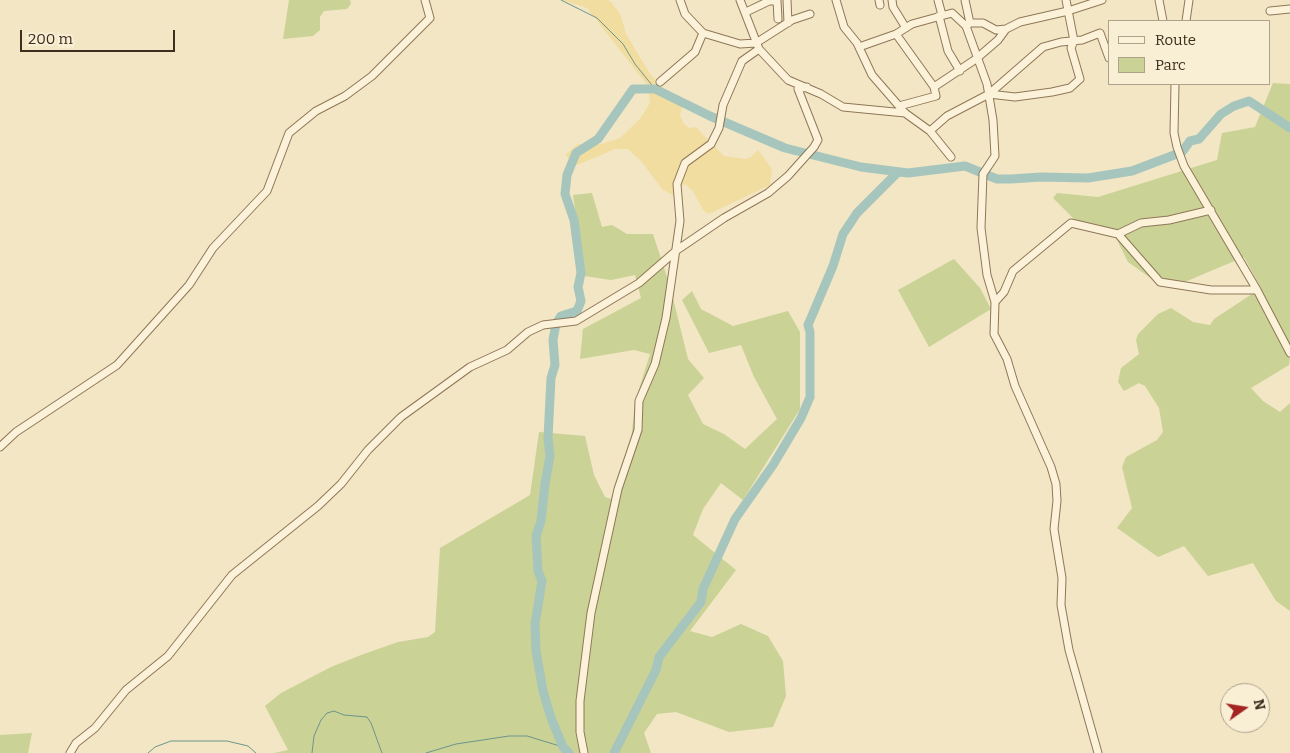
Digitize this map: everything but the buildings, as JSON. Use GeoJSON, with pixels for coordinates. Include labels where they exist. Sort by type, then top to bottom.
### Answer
{"type":"FeatureCollection","features":[{"type":"Feature","properties":{"kind":"street"},"geometry":{"type":"LineString","coordinates":[[0,447],[16,432],[117,366],[189,285],[213,248],[267,191],[279,165],[282,145],[289,132],[316,111],[345,96],[372,76],[430,18],[425,0]]}},
{"type":"Feature","properties":{"kind":"street"},"geometry":{"type":"LineString","coordinates":[[680,0],[685,14],[703,33],[721,37],[728,42],[758,46]]}},
{"type":"Feature","properties":{"kind":"street"},"geometry":{"type":"LineString","coordinates":[[740,0],[758,46],[782,75],[843,106],[905,113]]}},
{"type":"Feature","properties":{"kind":"street"},"geometry":{"type":"LineString","coordinates":[[746,12],[769,1],[777,0],[778,19]]}},
{"type":"Feature","properties":{"kind":"street"},"geometry":{"type":"LineString","coordinates":[[786,0],[788,23]]}},
{"type":"Feature","properties":{"kind":"street"},"geometry":{"type":"LineString","coordinates":[[836,0],[844,27],[859,47],[872,75],[905,113],[930,131],[951,157]]}},
{"type":"Feature","properties":{"kind":"street"},"geometry":{"type":"LineString","coordinates":[[892,0],[893,7],[906,28]]}},
{"type":"Feature","properties":{"kind":"street"},"geometry":{"type":"LineString","coordinates":[[938,0],[946,45],[960,71]]}},
{"type":"Feature","properties":{"kind":"street"},"geometry":{"type":"LineString","coordinates":[[965,0],[968,24],[976,58],[989,94],[995,156],[983,174],[981,228],[987,275],[995,302],[994,334],[1007,359],[1016,386],[1051,467],[1056,484],[1057,501],[1054,529],[1062,578],[1061,605],[1069,650],[1098,753]]}},
{"type":"Feature","properties":{"kind":"street"},"geometry":{"type":"LineString","coordinates":[[989,94],[1015,97],[1070,88],[1080,79],[1072,48],[1074,41],[1066,0]]}},
{"type":"Feature","properties":{"kind":"street"},"geometry":{"type":"LineString","coordinates":[[859,47],[896,34],[912,24],[940,15],[952,13],[968,24],[983,24],[996,30],[1006,29],[1020,22],[1068,11],[1102,0]]}},
{"type":"Feature","properties":{"kind":"street"},"geometry":{"type":"LineString","coordinates":[[1159,0],[1163,20]]}},
{"type":"Feature","properties":{"kind":"street"},"geometry":{"type":"LineString","coordinates":[[1186,20],[1189,0]]}},
{"type":"Feature","properties":{"kind":"street"},"geometry":{"type":"LineString","coordinates":[[1270,11],[1290,9]]}},
{"type":"Feature","properties":{"kind":"street"},"geometry":{"type":"LineString","coordinates":[[584,753],[580,732],[580,701],[591,613],[618,489],[638,430],[639,401],[655,364],[664,328],[680,221],[677,184],[685,163],[711,144],[719,128],[723,105],[736,71],[742,61],[788,23],[810,14]]}},
{"type":"Feature","properties":{"kind":"street"},"geometry":{"type":"LineString","coordinates":[[934,87],[960,71],[998,40],[1006,29]]}},
{"type":"Feature","properties":{"kind":"street"},"geometry":{"type":"LineString","coordinates":[[660,82],[695,52],[703,33]]}},
{"type":"Feature","properties":{"kind":"street"},"geometry":{"type":"LineString","coordinates":[[930,131],[947,116],[989,94],[1043,47],[1074,41],[1100,33],[1108,55]]}},
{"type":"Feature","properties":{"kind":"street"},"geometry":{"type":"LineString","coordinates":[[896,34],[934,87],[936,96],[899,106]]}},
{"type":"Feature","properties":{"kind":"street"},"geometry":{"type":"LineString","coordinates":[[1175,85],[1173,114],[1177,147],[1184,166],[1257,290],[1290,354]]}},
{"type":"Feature","properties":{"kind":"street"},"geometry":{"type":"LineString","coordinates":[[70,753],[76,743],[94,728],[126,690],[168,656],[232,574],[318,506],[342,484],[368,450],[401,417],[470,367],[506,350],[528,332],[543,325],[576,321],[639,283],[676,250],[739,208],[768,193],[788,176],[814,147],[818,136],[798,89],[807,87]]}},
{"type":"Feature","properties":{"kind":"street"},"geometry":{"type":"LineString","coordinates":[[1118,234],[1141,223],[1169,220],[1211,210]]}},
{"type":"Feature","properties":{"kind":"street"},"geometry":{"type":"LineString","coordinates":[[995,302],[1004,292],[1014,271],[1071,223],[1118,234],[1160,282],[1211,290],[1257,290]]}},
{"type":"Feature","properties":{"kind":"green space"},"geometry":{"type":"Polygon","coordinates":[[[289,0],[350,0],[351,4],[347,9],[324,11],[320,17],[320,30],[313,36],[283,39],[289,0]]]}},
{"type":"Feature","properties":{"kind":"green space"},"geometry":{"type":"Polygon","coordinates":[[[1273,83],[1290,84],[1290,357],[1289,365],[1251,388],[1263,401],[1280,412],[1290,403],[1290,611],[1276,601],[1253,563],[1208,576],[1184,546],[1158,557],[1117,528],[1132,508],[1122,467],[1126,457],[1157,440],[1163,432],[1159,408],[1145,386],[1139,383],[1124,391],[1118,382],[1121,368],[1139,354],[1136,340],[1138,334],[1158,314],[1171,308],[1193,322],[1210,325],[1214,319],[1261,288],[1244,257],[1187,281],[1163,287],[1128,262],[1113,232],[1076,221],[1053,198],[1057,193],[1098,197],[1217,160],[1222,133],[1255,127],[1273,83]]]}},
{"type":"Feature","properties":{"kind":"green space"},"geometry":{"type":"Polygon","coordinates":[[[592,193],[602,227],[612,225],[627,234],[653,234],[670,286],[688,359],[704,378],[688,395],[703,424],[724,434],[745,449],[777,419],[754,377],[741,345],[709,353],[682,300],[692,291],[701,309],[733,326],[788,311],[800,332],[800,409],[743,500],[721,483],[703,509],[693,535],[736,570],[690,631],[712,637],[741,624],[768,636],[783,661],[786,696],[773,727],[729,732],[676,712],[657,714],[644,733],[651,753],[274,753],[288,750],[265,706],[281,693],[331,667],[361,655],[398,642],[428,637],[435,632],[440,548],[530,495],[539,432],[585,436],[594,475],[605,497],[611,499],[631,441],[635,402],[650,354],[634,350],[580,359],[583,329],[641,298],[635,275],[611,280],[584,276],[573,195],[592,193]]]}},
{"type":"Feature","properties":{"kind":"green space"},"geometry":{"type":"Polygon","coordinates":[[[954,259],[980,288],[991,309],[929,347],[898,290],[954,259]]]}},
{"type":"Feature","properties":{"kind":"green space"},"geometry":{"type":"Polygon","coordinates":[[[32,733],[28,753],[0,753],[0,735],[32,733]]]}},
{"type":"Feature","properties":{"kind":"sand"},"geometry":{"type":"Polygon","coordinates":[[[562,0],[608,0],[612,3],[621,16],[626,34],[650,74],[682,107],[680,115],[684,124],[689,128],[696,127],[724,156],[745,159],[751,157],[758,150],[772,169],[770,185],[709,214],[703,210],[693,191],[685,184],[673,195],[663,190],[641,161],[628,149],[615,149],[577,165],[565,155],[578,144],[601,144],[620,138],[640,119],[650,103],[648,86],[587,8],[562,0]]]}},
{"type":"Feature","properties":{"kind":"waterway"},"geometry":{"type":"LineString","coordinates":[[561,0],[597,18],[623,44],[635,64],[655,89]]}},
{"type":"Feature","properties":{"kind":"waterway"},"geometry":{"type":"LineString","coordinates":[[569,753],[563,747],[551,718],[543,691],[536,651],[535,624],[542,581],[538,571],[536,536],[541,521],[550,456],[548,438],[551,378],[555,365],[553,340],[556,324],[561,316],[577,311],[581,301],[578,287],[581,273],[574,220],[565,194],[567,175],[576,153],[598,139],[633,89],[655,89],[710,116],[785,148],[861,167],[908,173],[965,166],[997,179],[1041,177],[1088,178],[1132,171],[1182,152],[1190,141],[1199,139],[1221,114],[1234,106],[1249,101],[1290,128]]}},
{"type":"Feature","properties":{"kind":"waterway"},"geometry":{"type":"LineString","coordinates":[[614,753],[656,670],[659,657],[701,602],[703,589],[735,519],[773,465],[801,418],[810,397],[810,332],[808,325],[833,266],[843,234],[857,213],[898,172]]}},
{"type":"Feature","properties":{"kind":"waterway"},"geometry":{"type":"LineString","coordinates":[[312,753],[314,736],[321,720],[327,713],[334,711],[344,715],[367,717],[382,753]]}},
{"type":"Feature","properties":{"kind":"waterway"},"geometry":{"type":"LineString","coordinates":[[426,753],[456,744],[509,736],[527,736],[563,747]]}},
{"type":"Feature","properties":{"kind":"waterway"},"geometry":{"type":"LineString","coordinates":[[148,753],[155,747],[171,741],[227,741],[248,746],[256,753]]}}]}
